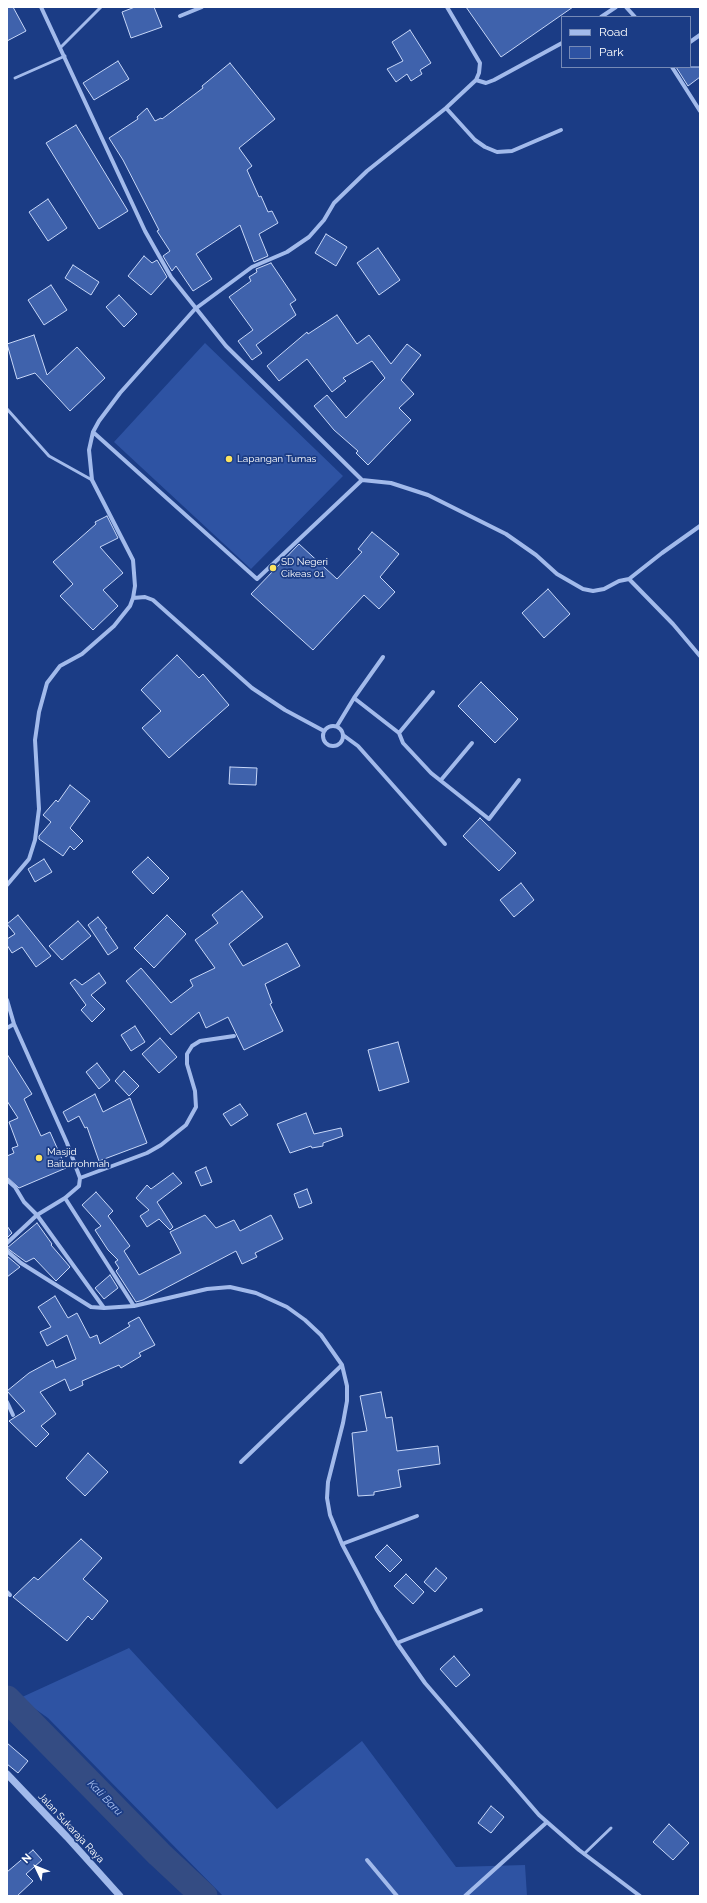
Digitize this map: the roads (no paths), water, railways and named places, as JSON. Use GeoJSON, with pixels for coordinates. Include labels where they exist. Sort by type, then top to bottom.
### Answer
{"type":"FeatureCollection","features":[{"type":"Feature","properties":{"kind":"street"},"geometry":{"type":"LineString","coordinates":[[41,7],[61,47],[145,230],[171,277],[195,309],[248,370],[362,480],[392,483],[413,489],[506,534],[536,555],[569,583],[583,589],[593,591],[604,589],[619,581],[629,579],[700,526]]}},
{"type":"Feature","properties":{"kind":"street"},"geometry":{"type":"LineString","coordinates":[[180,16],[202,7]]}},
{"type":"Feature","properties":{"kind":"street"},"geometry":{"type":"LineString","coordinates":[[7,885],[29,859],[35,840],[39,809],[35,740],[39,712],[47,684],[60,666],[82,654],[114,626],[130,606],[134,598],[135,586],[133,560],[92,480],[89,450],[93,432],[99,421],[120,393],[195,309],[252,267],[287,252],[309,237],[324,220],[334,203],[367,171],[446,108],[476,80],[479,73],[480,63],[447,7]]}},
{"type":"Feature","properties":{"kind":"street"},"geometry":{"type":"LineString","coordinates":[[602,16],[616,7]]}},
{"type":"Feature","properties":{"kind":"street"},"geometry":{"type":"LineString","coordinates":[[626,7],[634,16]]}},
{"type":"Feature","properties":{"kind":"street"},"geometry":{"type":"LineString","coordinates":[[691,41],[700,35]]}},
{"type":"Feature","properties":{"kind":"street"},"geometry":{"type":"LineString","coordinates":[[476,80],[486,83],[494,80],[561,44]]}},
{"type":"Feature","properties":{"kind":"street"},"geometry":{"type":"LineString","coordinates":[[673,68],[700,111]]}},
{"type":"Feature","properties":{"kind":"street"},"geometry":{"type":"LineString","coordinates":[[446,108],[475,140],[484,147],[497,152],[512,151],[561,130]]}},
{"type":"Feature","properties":{"kind":"street"},"geometry":{"type":"LineString","coordinates":[[93,432],[257,579],[362,480]]}},
{"type":"Feature","properties":{"kind":"street"},"geometry":{"type":"LineString","coordinates":[[629,579],[673,624],[700,656]]}},
{"type":"Feature","properties":{"kind":"street"},"geometry":{"type":"LineString","coordinates":[[134,598],[145,597],[153,600],[252,688],[285,710],[324,731]]}},
{"type":"Feature","properties":{"kind":"street"},"geometry":{"type":"LineString","coordinates":[[337,726],[354,698],[383,657]]}},
{"type":"Feature","properties":{"kind":"street"},"geometry":{"type":"LineString","coordinates":[[399,733],[433,692]]}},
{"type":"Feature","properties":{"kind":"street"},"geometry":{"type":"LineString","coordinates":[[354,698],[399,733],[403,743],[431,773],[489,819],[518,780]]}},
{"type":"Feature","properties":{"kind":"street"},"geometry":{"type":"LineString","coordinates":[[337,726],[332,726],[324,731],[323,737],[326,743],[331,746],[337,745],[341,741],[343,735]]}},
{"type":"Feature","properties":{"kind":"street"},"geometry":{"type":"LineString","coordinates":[[337,726],[343,735],[358,746],[445,844]]}},
{"type":"Feature","properties":{"kind":"street"},"geometry":{"type":"LineString","coordinates":[[441,780],[472,743]]}},
{"type":"Feature","properties":{"kind":"street"},"geometry":{"type":"LineString","coordinates":[[7,1000],[14,1024],[67,1143],[80,1178],[79,1186],[64,1198],[37,1214],[7,1243]]}},
{"type":"Feature","properties":{"kind":"street"},"geometry":{"type":"LineString","coordinates":[[7,1028],[14,1024]]}},
{"type":"Feature","properties":{"kind":"street"},"geometry":{"type":"LineString","coordinates":[[80,1178],[147,1153],[161,1146],[186,1125],[196,1107],[195,1091],[187,1064],[187,1054],[192,1046],[200,1041],[234,1036]]}},
{"type":"Feature","properties":{"kind":"street"},"geometry":{"type":"LineString","coordinates":[[7,1180],[15,1187],[24,1202],[37,1214],[104,1308]]}},
{"type":"Feature","properties":{"kind":"street"},"geometry":{"type":"LineString","coordinates":[[64,1198],[134,1306]]}},
{"type":"Feature","properties":{"kind":"street"},"geometry":{"type":"LineString","coordinates":[[7,1251],[21,1263],[91,1307],[104,1308],[134,1306],[207,1289],[230,1287],[244,1289],[287,1306],[321,1335],[342,1365],[347,1386],[347,1401],[328,1482],[327,1498],[330,1515],[342,1544],[361,1580],[397,1643],[425,1683],[492,1762],[546,1822],[584,1854],[640,1896]]}},
{"type":"Feature","properties":{"kind":"street"},"geometry":{"type":"LineString","coordinates":[[241,1462],[342,1365]]}},
{"type":"Feature","properties":{"kind":"street"},"geometry":{"type":"LineString","coordinates":[[7,1402],[13,1415]]}},
{"type":"Feature","properties":{"kind":"street"},"geometry":{"type":"LineString","coordinates":[[342,1544],[416,1516]]}},
{"type":"Feature","properties":{"kind":"street"},"geometry":{"type":"LineString","coordinates":[[397,1643],[481,1610]]}},
{"type":"Feature","properties":{"kind":"street","name":"Jalan Sukaraja Raya"},"geometry":{"type":"LineString","coordinates":[[7,1774],[67,1837],[120,1896]]}},
{"type":"Feature","properties":{"kind":"street"},"geometry":{"type":"LineString","coordinates":[[465,1896],[546,1822]]}},
{"type":"Feature","properties":{"kind":"street"},"geometry":{"type":"LineString","coordinates":[[367,1860],[397,1896]]}},
{"type":"Feature","properties":{"kind":"lane"},"geometry":{"type":"LineString","coordinates":[[61,47],[100,7]]}},
{"type":"Feature","properties":{"kind":"lane"},"geometry":{"type":"LineString","coordinates":[[15,78],[65,56]]}},
{"type":"Feature","properties":{"kind":"lane"},"geometry":{"type":"LineString","coordinates":[[7,409],[49,456],[92,480]]}},
{"type":"Feature","properties":{"kind":"lane"},"geometry":{"type":"LineString","coordinates":[[584,1854],[611,1828]]}},
{"type":"Feature","properties":{"kind":"waterway","name":"Kali Baru"},"geometry":{"type":"LineString","coordinates":[[7,1699],[159,1854],[204,1896]]}},
{"type":"Feature","properties":{"kind":"place","name":"Lapangan Tumas"},"geometry":{"type":"Point","coordinates":[229,459]}},
{"type":"Feature","properties":{"kind":"place","name":"SD Negeri Cikeas 01"},"geometry":{"type":"Point","coordinates":[273,568]}},
{"type":"Feature","properties":{"kind":"place","name":"Masjid Baiturrohmah"},"geometry":{"type":"Point","coordinates":[39,1158]}}]}
